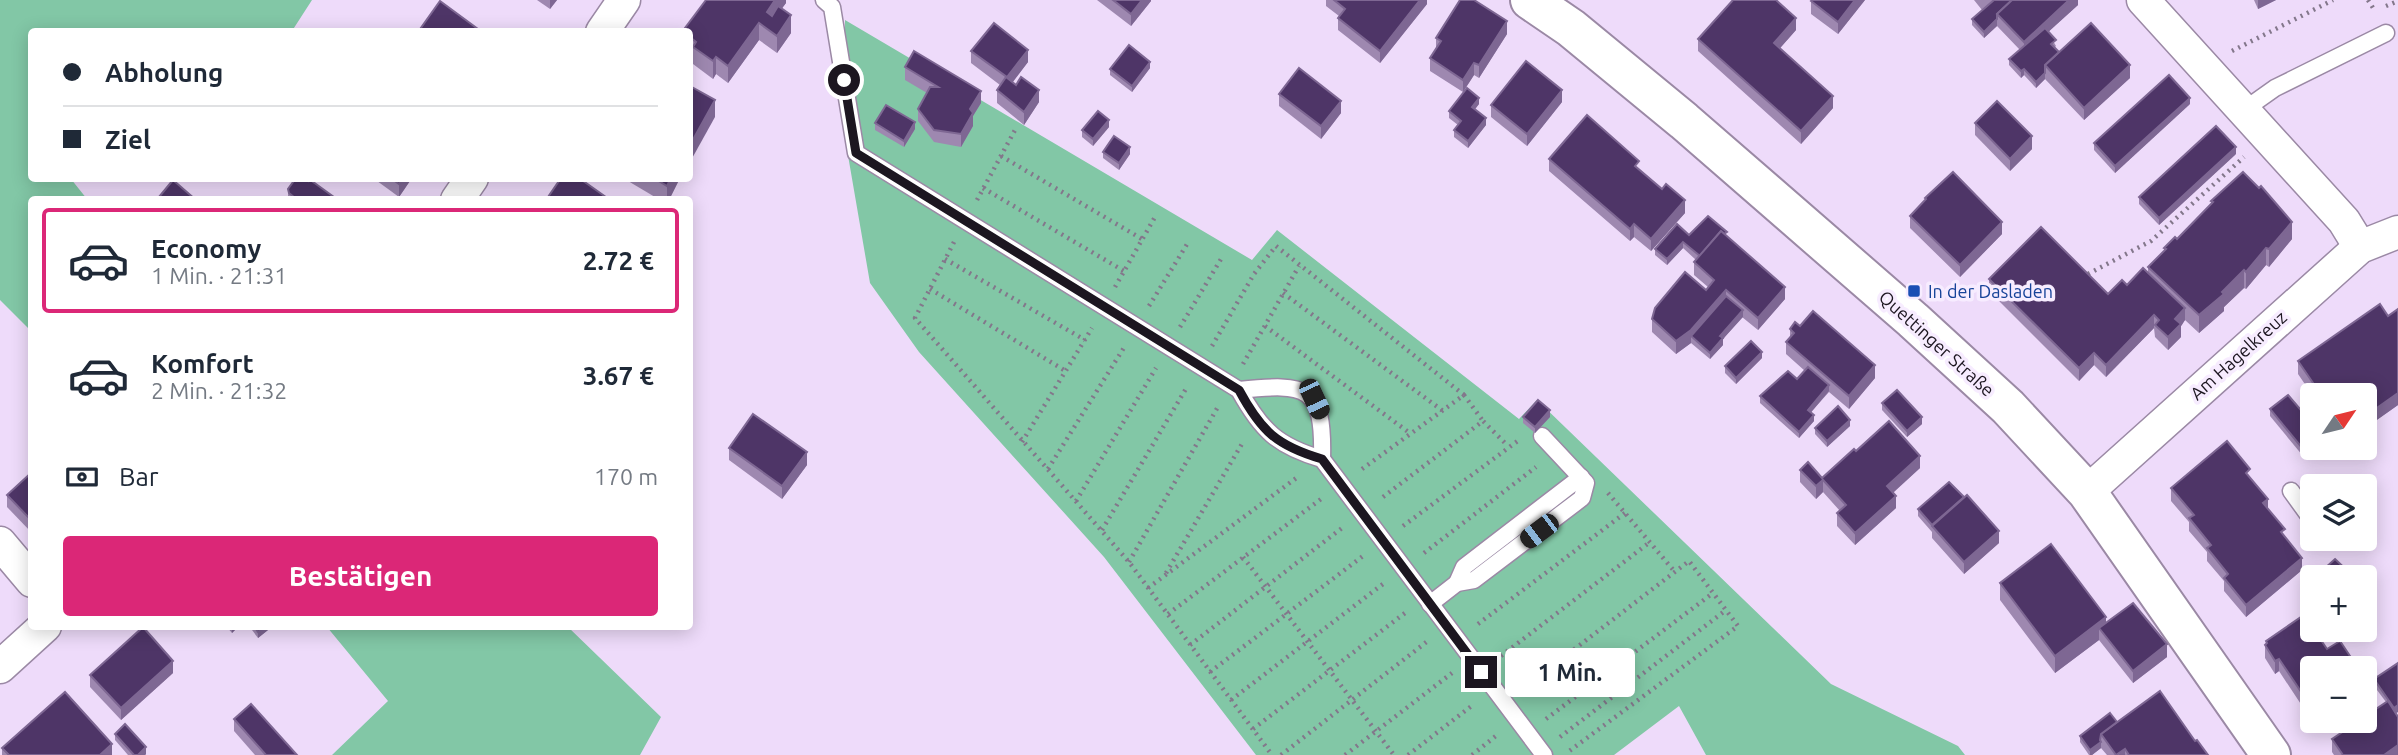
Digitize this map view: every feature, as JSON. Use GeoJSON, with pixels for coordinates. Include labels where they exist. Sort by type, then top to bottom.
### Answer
{"type":"FeatureCollection","features":[{"type":"Feature","properties":{"kind":"street"},"geometry":{"type":"LineString","coordinates":[[605,28],[624,0]]}},
{"type":"Feature","properties":{"kind":"street","name":"Quettinger Straße"},"geometry":{"type":"LineString","coordinates":[[1530,0],[1571,28],[1684,121],[1913,320],[2008,407],[2087,492],[2272,755]]}},
{"type":"Feature","properties":{"kind":"street"},"geometry":{"type":"LineString","coordinates":[[2143,0],[2344,221],[2360,247]]}},
{"type":"Feature","properties":{"kind":"street","name":"Am Hagelkreuz"},"geometry":{"type":"LineString","coordinates":[[2087,492],[2360,247],[2398,232]]}},
{"type":"Feature","properties":{"kind":"street"},"geometry":{"type":"LineString","coordinates":[[0,543],[28,576]]}},
{"type":"Feature","properties":{"kind":"street"},"geometry":{"type":"LineString","coordinates":[[0,667],[41,630]]}},
{"type":"Feature","properties":{"kind":"lane"},"geometry":{"type":"LineString","coordinates":[[824,0],[832,8],[856,153],[1235,387],[1257,421],[1272,437],[1286,446],[1322,459],[1543,753]]}},
{"type":"Feature","properties":{"kind":"lane"},"geometry":{"type":"LineString","coordinates":[[2244,110],[2275,88],[2386,33]]}},
{"type":"Feature","properties":{"kind":"lane"},"geometry":{"type":"LineString","coordinates":[[1235,387],[1293,387],[1314,399],[1320,413],[1322,459]]}},
{"type":"Feature","properties":{"kind":"lane"},"geometry":{"type":"LineString","coordinates":[[1427,601],[1457,583],[1474,580],[1582,498],[1583,480],[1542,436]]}},
{"type":"Feature","properties":{"kind":"lane"},"geometry":{"type":"LineString","coordinates":[[2291,491],[2300,503]]}},
{"type":"Feature","properties":{"kind":"path"},"geometry":{"type":"LineString","coordinates":[[2203,65],[2333,0]]}},
{"type":"Feature","properties":{"kind":"path"},"geometry":{"type":"LineString","coordinates":[[2088,274],[2151,241],[2267,135]]}},
{"type":"Feature","properties":{"kind":"path"},"geometry":{"type":"LineString","coordinates":[[1001,156],[1142,239]]}},
{"type":"Feature","properties":{"kind":"path"},"geometry":{"type":"LineString","coordinates":[[983,188],[1124,271]]}},
{"type":"Feature","properties":{"kind":"path"},"geometry":{"type":"LineString","coordinates":[[1047,470],[1189,241]]}},
{"type":"Feature","properties":{"kind":"path"},"geometry":{"type":"LineString","coordinates":[[1276,246],[1465,395]]}},
{"type":"Feature","properties":{"kind":"path"},"geometry":{"type":"LineString","coordinates":[[945,259],[1085,340]]}},
{"type":"Feature","properties":{"kind":"path"},"geometry":{"type":"LineString","coordinates":[[1076,501],[1221,259]]}},
{"type":"Feature","properties":{"kind":"path"},"geometry":{"type":"LineString","coordinates":[[1129,562],[1235,387],[1299,266]]}},
{"type":"Feature","properties":{"kind":"path"},"geometry":{"type":"LineString","coordinates":[[930,289],[1065,370]]}},
{"type":"Feature","properties":{"kind":"path"},"geometry":{"type":"LineString","coordinates":[[1283,293],[1443,411]]}},
{"type":"Feature","properties":{"kind":"path"},"geometry":{"type":"LineString","coordinates":[[915,318],[1129,562],[1272,755]]}},
{"type":"Feature","properties":{"kind":"path"},"geometry":{"type":"LineString","coordinates":[[1265,326],[1411,434]]}},
{"type":"Feature","properties":{"kind":"path"},"geometry":{"type":"LineString","coordinates":[[1166,575],[1257,421]]}},
{"type":"Feature","properties":{"kind":"path"},"geometry":{"type":"LineString","coordinates":[[1148,588],[1322,459]]}},
{"type":"Feature","properties":{"kind":"path"},"geometry":{"type":"LineString","coordinates":[[1583,480],[1604,488],[1675,572]]}},
{"type":"Feature","properties":{"kind":"path"},"geometry":{"type":"LineString","coordinates":[[1457,640],[1625,513]]}},
{"type":"Feature","properties":{"kind":"path"},"geometry":{"type":"LineString","coordinates":[[1481,672],[1650,542]]}},
{"type":"Feature","properties":{"kind":"path"},"geometry":{"type":"LineString","coordinates":[[1243,557],[1394,755]]}},
{"type":"Feature","properties":{"kind":"path"},"geometry":{"type":"LineString","coordinates":[[1504,703],[1689,561],[1738,626],[1565,755]]}},
{"type":"Feature","properties":{"kind":"path"},"geometry":{"type":"LineString","coordinates":[[1528,734],[1713,593]]}},
{"type":"Feature","properties":{"kind":"path"},"geometry":{"type":"LineString","coordinates":[[1253,729],[1427,601]]}},
{"type":"Feature","properties":{"kind":"path"},"geometry":{"type":"LineString","coordinates":[[1543,753],[1726,610]]}},
{"type":"Feature","properties":{"kind":"path"},"geometry":{"type":"LineString","coordinates":[[1280,755],[1447,626]]}},
{"type":"Feature","properties":{"kind":"path"},"geometry":{"type":"LineString","coordinates":[[1345,755],[1471,659]]}},
{"type":"Feature","properties":{"kind":"path"},"geometry":{"type":"LineString","coordinates":[[1408,755],[1493,688]]}},
{"type":"Feature","properties":{"kind":"path"},"geometry":{"type":"LineString","coordinates":[[1472,755],[1517,719]]}},
{"type":"Feature","properties":{"kind":"green space"},"geometry":{"type":"Polygon","coordinates":[[[0,0],[312,0],[294,28],[28,28],[28,182],[73,182],[85,196],[28,196],[28,328],[0,300],[0,0]]]}},
{"type":"Feature","properties":{"kind":"green space"},"geometry":{"type":"Polygon","coordinates":[[[845,20],[1252,260],[1277,230],[1519,419],[1537,400],[1831,684],[1958,746],[1965,755],[1706,755],[1679,706],[1614,755],[1256,755],[1104,557],[919,352],[870,283],[845,138],[845,20]]]}},
{"type":"Feature","properties":{"kind":"green space"},"geometry":{"type":"Polygon","coordinates":[[[329,630],[571,630],[661,717],[640,755],[332,755],[388,701],[329,630]]]}},
{"type":"Feature","properties":{"kind":"building"},"geometry":{"type":"Polygon","coordinates":[[[706,0],[775,0],[767,12],[772,16],[778,6],[791,15],[777,36],[759,23],[728,66],[716,57],[713,61],[693,47],[696,42],[693,40],[693,28],[685,28],[706,0]]]}},
{"type":"Feature","properties":{"kind":"building"},"geometry":{"type":"Polygon","coordinates":[[[1113,0],[1142,0],[1131,14],[1113,0]]]}},
{"type":"Feature","properties":{"kind":"building"},"geometry":{"type":"Polygon","coordinates":[[[1334,0],[1420,0],[1380,51],[1338,18],[1345,9],[1334,0]]]}},
{"type":"Feature","properties":{"kind":"building"},"geometry":{"type":"Polygon","coordinates":[[[1460,0],[1474,0],[1507,21],[1479,65],[1474,63],[1463,80],[1430,58],[1441,41],[1436,38],[1460,0]]]}},
{"type":"Feature","properties":{"kind":"building"},"geometry":{"type":"Polygon","coordinates":[[[1733,0],[1776,0],[1796,18],[1774,43],[1833,96],[1801,131],[1698,39],[1733,0]]]}},
{"type":"Feature","properties":{"kind":"building"},"geometry":{"type":"Polygon","coordinates":[[[1812,0],[1855,0],[1838,22],[1812,0]]]}},
{"type":"Feature","properties":{"kind":"building"},"geometry":{"type":"Polygon","coordinates":[[[1994,0],[2012,0],[1984,32],[1972,19],[1994,0]]]}},
{"type":"Feature","properties":{"kind":"building"},"geometry":{"type":"Polygon","coordinates":[[[2012,0],[2069,0],[2024,42],[1997,14],[2012,0]]]}},
{"type":"Feature","properties":{"kind":"building"},"geometry":{"type":"Polygon","coordinates":[[[440,1],[477,28],[421,28],[440,1]]]}},
{"type":"Feature","properties":{"kind":"building"},"geometry":{"type":"Polygon","coordinates":[[[994,23],[1028,50],[1007,77],[971,51],[994,23]]]}},
{"type":"Feature","properties":{"kind":"building"},"geometry":{"type":"Polygon","coordinates":[[[2091,23],[2130,65],[2084,108],[2045,65],[2091,23]]]}},
{"type":"Feature","properties":{"kind":"building"},"geometry":{"type":"Polygon","coordinates":[[[2045,28],[2056,40],[2051,44],[2059,52],[2045,65],[2045,73],[2036,82],[2024,69],[2021,71],[2009,59],[2045,28]]]}},
{"type":"Feature","properties":{"kind":"building"},"geometry":{"type":"Polygon","coordinates":[[[1129,45],[1150,62],[1132,86],[1110,69],[1129,45]]]}},
{"type":"Feature","properties":{"kind":"building"},"geometry":{"type":"Polygon","coordinates":[[[914,51],[981,91],[970,109],[973,113],[961,134],[934,130],[918,109],[930,87],[938,87],[905,67],[914,51]]]}},
{"type":"Feature","properties":{"kind":"building"},"geometry":{"type":"Polygon","coordinates":[[[1526,61],[1562,90],[1527,134],[1491,105],[1526,61]]]}},
{"type":"Feature","properties":{"kind":"building"},"geometry":{"type":"Polygon","coordinates":[[[1299,68],[1341,101],[1321,126],[1279,94],[1299,68]]]}},
{"type":"Feature","properties":{"kind":"building"},"geometry":{"type":"Polygon","coordinates":[[[2169,75],[2190,98],[2115,166],[2094,143],[2169,75]]]}},
{"type":"Feature","properties":{"kind":"building"},"geometry":{"type":"Polygon","coordinates":[[[1006,77],[1016,85],[1021,77],[1039,90],[1024,112],[997,90],[1006,77]]]}},
{"type":"Feature","properties":{"kind":"building"},"geometry":{"type":"Polygon","coordinates":[[[693,88],[715,100],[693,140],[693,88]]]}},
{"type":"Feature","properties":{"kind":"building"},"geometry":{"type":"Polygon","coordinates":[[[1467,88],[1479,98],[1472,107],[1486,118],[1468,141],[1454,130],[1461,121],[1449,111],[1467,88]]]}},
{"type":"Feature","properties":{"kind":"building"},"geometry":{"type":"Polygon","coordinates":[[[1997,101],[2032,136],[2010,159],[1975,123],[1997,101]]]}},
{"type":"Feature","properties":{"kind":"building"},"geometry":{"type":"Polygon","coordinates":[[[886,105],[915,122],[904,141],[875,123],[886,105]]]}},
{"type":"Feature","properties":{"kind":"building"},"geometry":{"type":"Polygon","coordinates":[[[1098,111],[1109,120],[1093,139],[1082,130],[1098,111]]]}},
{"type":"Feature","properties":{"kind":"building"},"geometry":{"type":"Polygon","coordinates":[[[1587,115],[1639,161],[1635,166],[1662,189],[1666,184],[1685,200],[1651,239],[1634,224],[1630,229],[1549,159],[1587,115]]]}},
{"type":"Feature","properties":{"kind":"building"},"geometry":{"type":"Polygon","coordinates":[[[2216,126],[2236,147],[2159,218],[2139,197],[2216,126]]]}},
{"type":"Feature","properties":{"kind":"building"},"geometry":{"type":"Polygon","coordinates":[[[1114,136],[1130,147],[1119,163],[1103,152],[1114,136]]]}},
{"type":"Feature","properties":{"kind":"building"},"geometry":{"type":"Polygon","coordinates":[[[1953,172],[2002,222],[1960,265],[1910,216],[1953,172]]]}},
{"type":"Feature","properties":{"kind":"building"},"geometry":{"type":"Polygon","coordinates":[[[2243,172],[2259,188],[2261,186],[2292,222],[2246,272],[2244,270],[2222,292],[2224,294],[2199,315],[2148,267],[2175,237],[2177,239],[2213,202],[2211,201],[2243,172]]]}},
{"type":"Feature","properties":{"kind":"building"},"geometry":{"type":"Polygon","coordinates":[[[171,182],[175,182],[191,196],[160,196],[171,182]]]}},
{"type":"Feature","properties":{"kind":"building"},"geometry":{"type":"Polygon","coordinates":[[[293,182],[313,182],[332,196],[293,196],[288,189],[293,182]]]}},
{"type":"Feature","properties":{"kind":"building"},"geometry":{"type":"Polygon","coordinates":[[[558,182],[585,182],[604,196],[549,196],[558,182]]]}},
{"type":"Feature","properties":{"kind":"building"},"geometry":{"type":"Polygon","coordinates":[[[1708,216],[1727,232],[1724,234],[1721,231],[1700,256],[1683,242],[1667,259],[1655,249],[1677,224],[1689,235],[1708,216]]]}},
{"type":"Feature","properties":{"kind":"building"},"geometry":{"type":"Polygon","coordinates":[[[2041,227],[2108,294],[2122,280],[2127,285],[2143,268],[2185,308],[2175,319],[2181,324],[2168,337],[2155,325],[2159,320],[2154,315],[2106,365],[2094,353],[2079,368],[1989,279],[2041,227]]]}},
{"type":"Feature","properties":{"kind":"building"},"geometry":{"type":"Polygon","coordinates":[[[1721,231],[1785,287],[1758,318],[1726,290],[1691,330],[1676,341],[1652,319],[1655,308],[1685,272],[1706,290],[1714,280],[1694,262],[1721,231]]]}},
{"type":"Feature","properties":{"kind":"building"},"geometry":{"type":"Polygon","coordinates":[[[1726,296],[1743,310],[1720,336],[1723,338],[1710,353],[1691,336],[1726,296]]]}},
{"type":"Feature","properties":{"kind":"building"},"geometry":{"type":"Polygon","coordinates":[[[2380,304],[2388,316],[2398,309],[2398,393],[2377,408],[2377,383],[2313,383],[2298,361],[2380,304]]]}},
{"type":"Feature","properties":{"kind":"building"},"geometry":{"type":"Polygon","coordinates":[[[1813,311],[1875,365],[1849,396],[1786,342],[1794,333],[1790,329],[1795,322],[1800,326],[1813,311]]]}},
{"type":"Feature","properties":{"kind":"building"},"geometry":{"type":"Polygon","coordinates":[[[1751,341],[1762,352],[1736,378],[1725,366],[1751,341]]]}},
{"type":"Feature","properties":{"kind":"building"},"geometry":{"type":"Polygon","coordinates":[[[1808,367],[1829,385],[1808,410],[1814,415],[1799,432],[1760,396],[1788,371],[1797,379],[1808,367]]]}},
{"type":"Feature","properties":{"kind":"building"},"geometry":{"type":"Polygon","coordinates":[[[1897,390],[1922,417],[1907,431],[1882,403],[1897,390]]]}},
{"type":"Feature","properties":{"kind":"building"},"geometry":{"type":"Polygon","coordinates":[[[2288,395],[2300,409],[2300,445],[2270,409],[2288,395]]]}},
{"type":"Feature","properties":{"kind":"building"},"geometry":{"type":"Polygon","coordinates":[[[1538,400],[1550,410],[1535,427],[1523,417],[1538,400]]]}},
{"type":"Feature","properties":{"kind":"building"},"geometry":{"type":"Polygon","coordinates":[[[1838,406],[1850,420],[1827,441],[1815,428],[1838,406]]]}},
{"type":"Feature","properties":{"kind":"building"},"geometry":{"type":"Polygon","coordinates":[[[753,414],[807,452],[782,486],[729,448],[753,414]]]}},
{"type":"Feature","properties":{"kind":"building"},"geometry":{"type":"Polygon","coordinates":[[[1889,421],[1920,456],[1887,486],[1896,496],[1855,533],[1837,513],[1846,505],[1823,480],[1816,486],[1800,470],[1808,462],[1822,478],[1889,421]]]}},
{"type":"Feature","properties":{"kind":"building"},"geometry":{"type":"Polygon","coordinates":[[[2227,441],[2250,469],[2246,473],[2268,499],[2263,503],[2285,529],[2281,532],[2302,558],[2246,605],[2224,578],[2228,574],[2207,548],[2211,545],[2189,518],[2194,515],[2171,488],[2227,441]]]}},
{"type":"Feature","properties":{"kind":"building"},"geometry":{"type":"Polygon","coordinates":[[[28,476],[28,517],[7,495],[28,476]]]}},
{"type":"Feature","properties":{"kind":"building"},"geometry":{"type":"Polygon","coordinates":[[[1949,482],[1964,497],[1932,525],[1918,509],[1949,482]]]}},
{"type":"Feature","properties":{"kind":"building"},"geometry":{"type":"Polygon","coordinates":[[[1967,495],[1999,531],[1964,562],[1932,526],[1967,495]]]}},
{"type":"Feature","properties":{"kind":"building"},"geometry":{"type":"Polygon","coordinates":[[[2051,544],[2106,617],[2055,656],[2000,583],[2051,544]]]}},
{"type":"Feature","properties":{"kind":"building"},"geometry":{"type":"Polygon","coordinates":[[[2335,559],[2341,565],[2328,565],[2335,559]]]}},
{"type":"Feature","properties":{"kind":"building"},"geometry":{"type":"Polygon","coordinates":[[[2133,603],[2167,644],[2133,671],[2099,628],[2133,603]]]}},
{"type":"Feature","properties":{"kind":"building"},"geometry":{"type":"Polygon","coordinates":[[[2300,618],[2300,642],[2322,642],[2327,649],[2341,642],[2350,656],[2300,656],[2300,690],[2279,659],[2275,661],[2265,645],[2266,641],[2300,618]]]}},
{"type":"Feature","properties":{"kind":"building"},"geometry":{"type":"Polygon","coordinates":[[[140,630],[146,630],[173,661],[121,708],[90,675],[140,630]]]}},
{"type":"Feature","properties":{"kind":"building"},"geometry":{"type":"Polygon","coordinates":[[[2398,663],[2398,705],[2394,708],[2377,683],[2377,677],[2398,663]]]}},
{"type":"Feature","properties":{"kind":"building"},"geometry":{"type":"Polygon","coordinates":[[[2160,691],[2208,755],[2129,755],[2125,749],[2116,755],[2101,734],[2160,691]]]}},
{"type":"Feature","properties":{"kind":"building"},"geometry":{"type":"Polygon","coordinates":[[[65,692],[112,744],[100,755],[9,755],[2,748],[65,692]]]}},
{"type":"Feature","properties":{"kind":"building"},"geometry":{"type":"Polygon","coordinates":[[[2388,701],[2398,717],[2398,745],[2384,755],[2343,755],[2332,739],[2341,733],[2377,733],[2377,708],[2388,701]]]}},
{"type":"Feature","properties":{"kind":"building"},"geometry":{"type":"Polygon","coordinates":[[[251,704],[297,755],[266,755],[234,719],[251,704]]]}},
{"type":"Feature","properties":{"kind":"building"},"geometry":{"type":"Polygon","coordinates":[[[2110,713],[2117,722],[2101,734],[2101,742],[2090,750],[2080,736],[2110,713]]]}},
{"type":"Feature","properties":{"kind":"building"},"geometry":{"type":"Polygon","coordinates":[[[125,724],[146,747],[138,755],[134,755],[115,734],[125,724]]]}},
{"type":"Feature","properties":{"kind":"place","name":"In der Dasladen"},"geometry":{"type":"Point","coordinates":[1914,291]}},
{"type":"Feature","properties":{"kind":"route"},"geometry":{"type":"LineString","coordinates":[[844,80],[856,153],[1239,390],[1257,421],[1272,437],[1286,446],[1322,459],[1481,672]]}}]}
